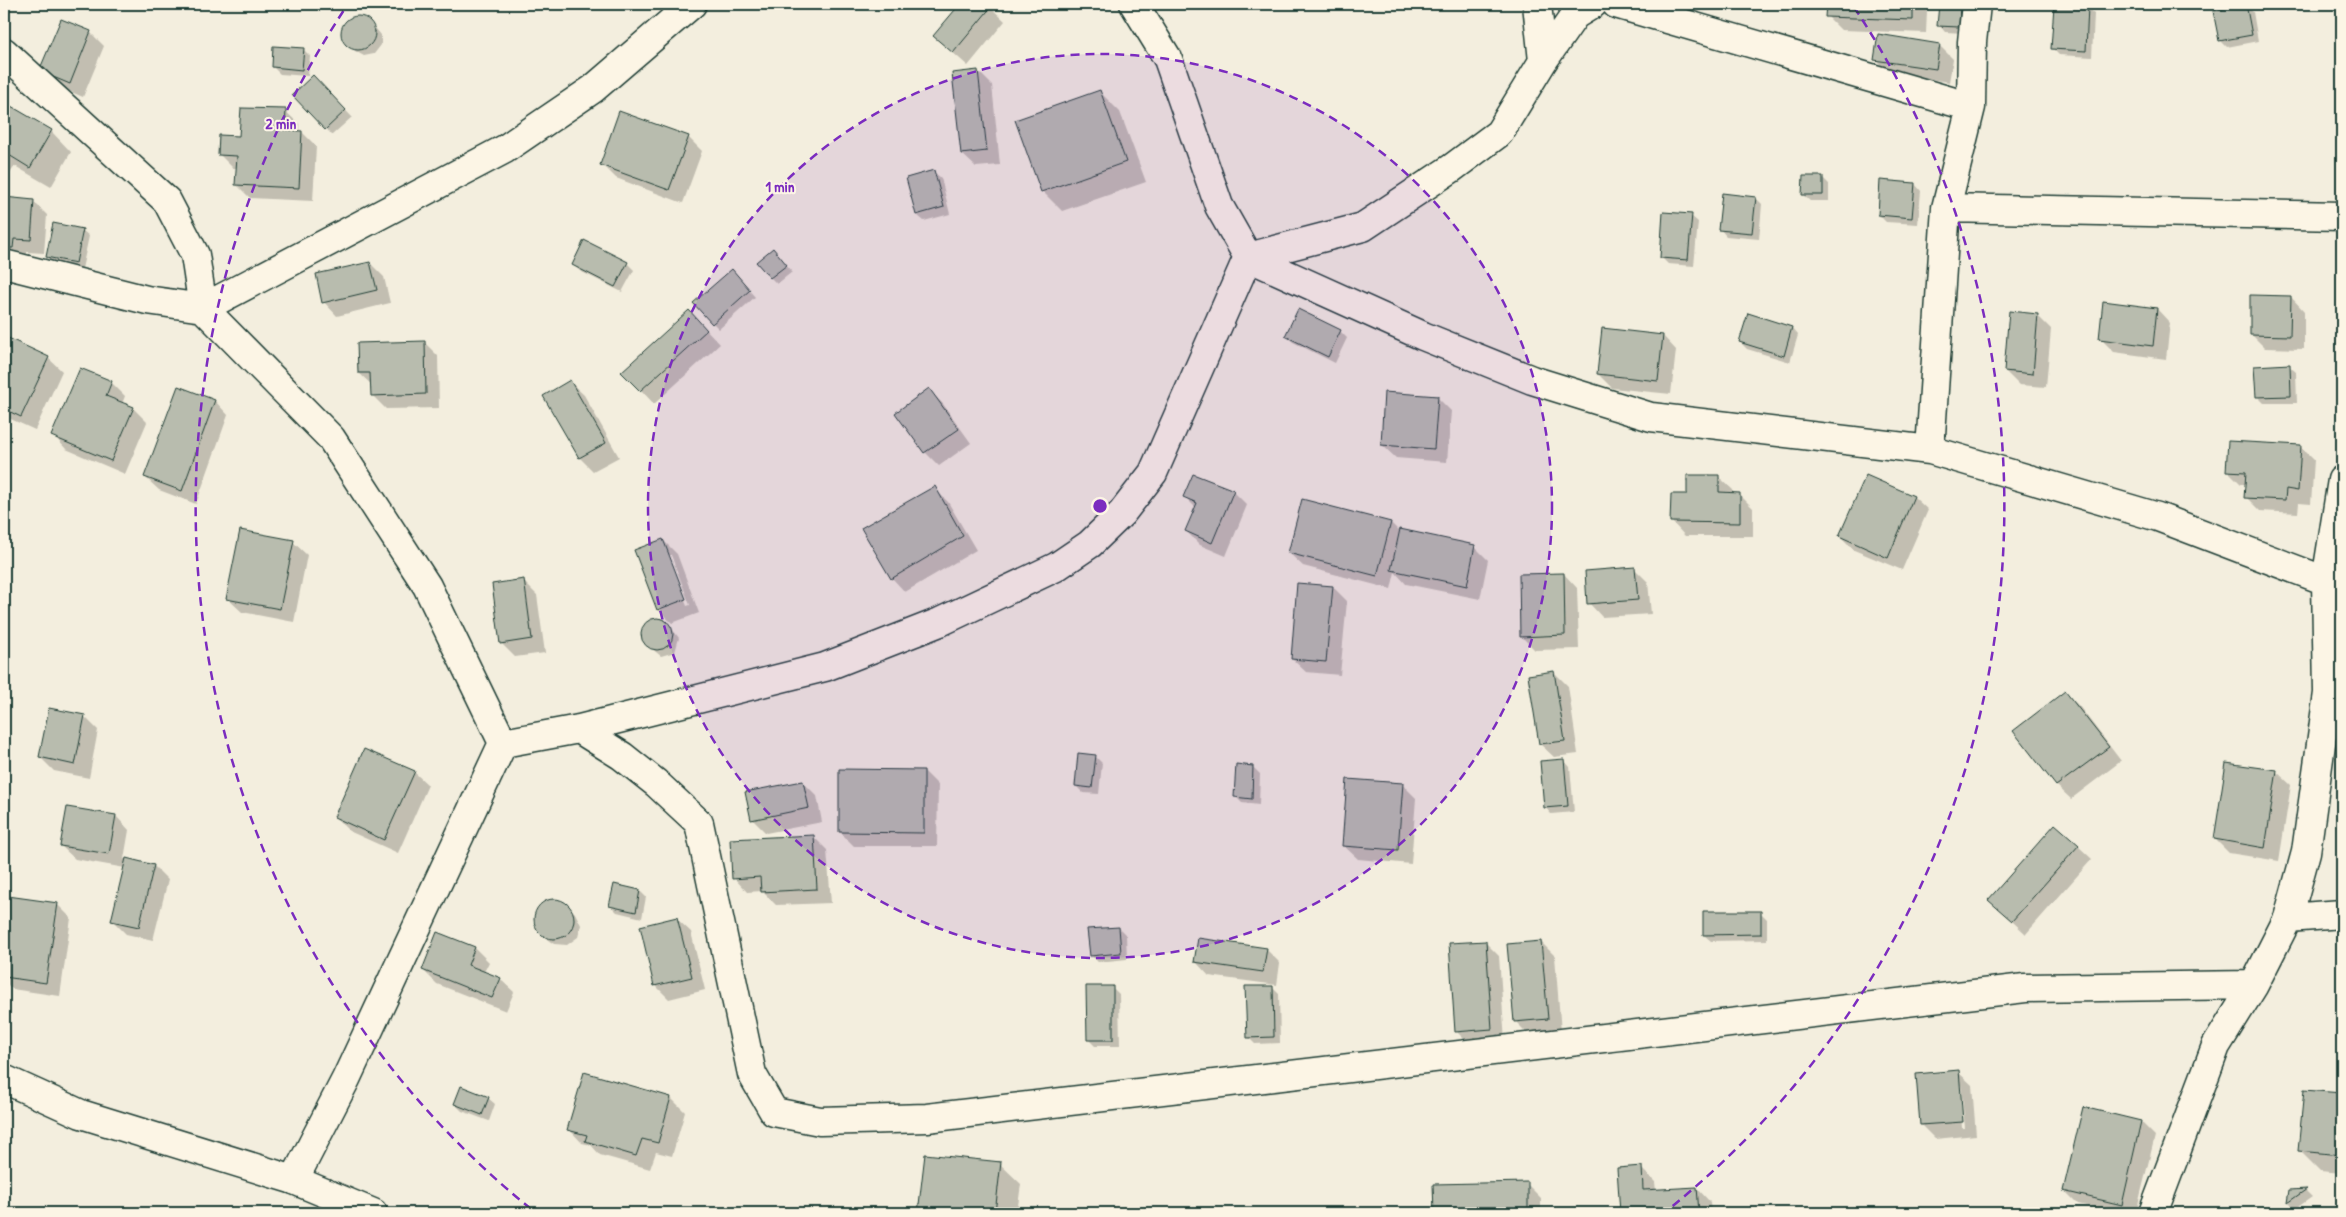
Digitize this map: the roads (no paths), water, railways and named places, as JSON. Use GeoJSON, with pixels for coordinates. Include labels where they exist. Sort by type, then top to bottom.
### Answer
{"type":"FeatureCollection","features":[{"type":"Feature","properties":{"kind":"street"},"geometry":{"type":"LineString","coordinates":[[4,264],[147,300],[203,308],[505,149],[593,88],[692,4]]}},
{"type":"Feature","properties":{"kind":"street"},"geometry":{"type":"LineString","coordinates":[[1134,4],[1168,58],[1219,206],[1248,257],[1423,336],[1532,380],[1651,417],[1930,450],[2158,517],[2326,580]]}},
{"type":"Feature","properties":{"kind":"street"},"geometry":{"type":"LineString","coordinates":[[1537,4],[1542,61]]}},
{"type":"Feature","properties":{"kind":"street"},"geometry":{"type":"LineString","coordinates":[[1248,257],[1363,227],[1452,168],[1499,133],[1542,61],[1575,15],[1593,4]]}},
{"type":"Feature","properties":{"kind":"street"},"geometry":{"type":"LineString","coordinates":[[1616,4],[1971,107]]}},
{"type":"Feature","properties":{"kind":"street"},"geometry":{"type":"LineString","coordinates":[[1930,450],[1946,208],[1971,107],[1972,42],[1976,4]]}},
{"type":"Feature","properties":{"kind":"street"},"geometry":{"type":"LineString","coordinates":[[4,52],[167,201],[195,255],[203,308],[331,438],[428,586],[503,743]]}},
{"type":"Feature","properties":{"kind":"street"},"geometry":{"type":"LineString","coordinates":[[1946,208],[2342,216]]}},
{"type":"Feature","properties":{"kind":"street"},"geometry":{"type":"LineString","coordinates":[[503,743],[579,729],[826,667],[940,622],[1056,567],[1090,544],[1122,513],[1153,473],[1248,257]]}},
{"type":"Feature","properties":{"kind":"street"},"geometry":{"type":"LineString","coordinates":[[2153,1213],[2216,1046],[2254,985],[2288,918],[2306,852],[2335,696],[2326,580],[2342,480]]}},
{"type":"Feature","properties":{"kind":"street"},"geometry":{"type":"LineString","coordinates":[[579,729],[622,756],[656,783],[699,823],[752,1074],[774,1112],[820,1121],[927,1118],[2025,988],[2254,985]]}},
{"type":"Feature","properties":{"kind":"street"},"geometry":{"type":"LineString","coordinates":[[294,1180],[346,1079],[503,743]]}},
{"type":"Feature","properties":{"kind":"street"},"geometry":{"type":"LineString","coordinates":[[2288,918],[2342,914]]}},
{"type":"Feature","properties":{"kind":"street"},"geometry":{"type":"LineString","coordinates":[[4,1079],[81,1114],[294,1180],[373,1213]]}}]}
